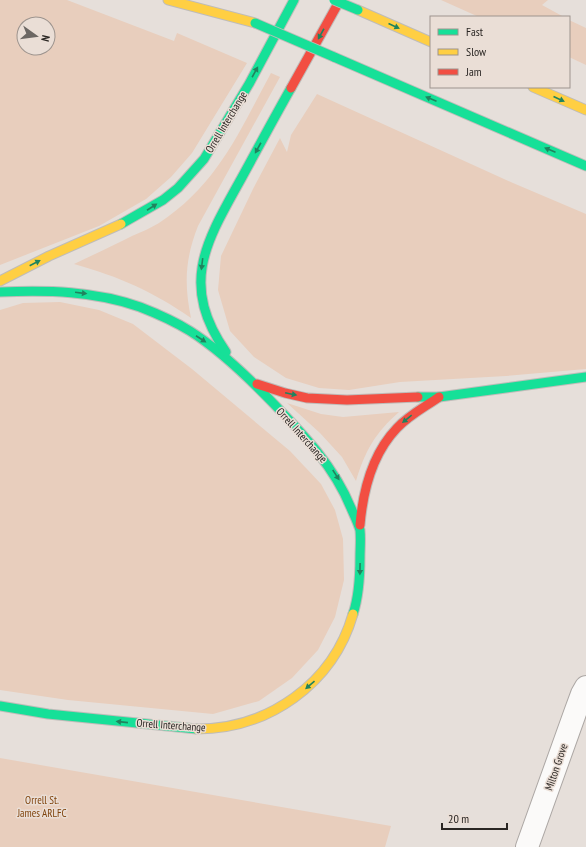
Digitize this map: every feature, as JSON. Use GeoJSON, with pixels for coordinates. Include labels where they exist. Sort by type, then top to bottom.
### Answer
{"type":"FeatureCollection","features":[{"type":"Feature","properties":{"kind":"highway"},"geometry":{"type":"LineString","coordinates":[[168,0],[255,24]]}},
{"type":"Feature","properties":{"kind":"highway"},"geometry":{"type":"LineString","coordinates":[[198,0],[586,166]]}},
{"type":"Feature","properties":{"kind":"highway","name":"Orrell Interchange"},"geometry":{"type":"LineString","coordinates":[[0,281],[49,256],[130,220],[163,200],[178,188],[204,159],[249,84],[294,0]]}},
{"type":"Feature","properties":{"kind":"highway"},"geometry":{"type":"LineString","coordinates":[[334,0],[430,42]]}},
{"type":"Feature","properties":{"kind":"highway","name":"Orrell Interchange"},"geometry":{"type":"LineString","coordinates":[[233,364],[214,334],[204,307],[201,291],[201,275],[206,246],[217,222],[340,0]]}},
{"type":"Feature","properties":{"kind":"highway"},"geometry":{"type":"LineString","coordinates":[[535,88],[586,110]]}},
{"type":"Feature","properties":{"kind":"highway","name":"Orrell Interchange"},"geometry":{"type":"LineString","coordinates":[[0,292],[38,290],[80,292],[116,299],[141,307],[175,322],[206,342],[254,383],[309,440],[325,459],[338,478],[348,498],[359,530],[360,560],[358,598],[352,620],[345,637],[331,661],[316,679],[284,706],[267,715],[233,726],[196,730],[74,717],[0,706]]}},
{"type":"Feature","properties":{"kind":"highway"},"geometry":{"type":"LineString","coordinates":[[254,383],[286,393],[327,400],[439,397],[586,377]]}},
{"type":"Feature","properties":{"kind":"highway"},"geometry":{"type":"LineString","coordinates":[[359,530],[363,500],[372,466],[387,439],[408,418],[439,397]]}},
{"type":"Feature","properties":{"kind":"street","name":"Milton Grove"},"geometry":{"type":"LineString","coordinates":[[527,847],[582,694],[586,687]]}},
{"type":"Feature","properties":{"kind":"green space"},"geometry":{"type":"Polygon","coordinates":[[[0,0],[67,0],[174,41],[177,33],[247,63],[192,153],[171,177],[146,199],[99,226],[0,265],[0,0]]]}},
{"type":"Feature","properties":{"kind":"green space"},"geometry":{"type":"Polygon","coordinates":[[[441,0],[548,0],[542,5],[562,16],[477,16],[441,0]]]}},
{"type":"Feature","properties":{"kind":"green space"},"geometry":{"type":"Polygon","coordinates":[[[570,20],[586,28],[586,65],[570,57],[570,20]]]}},
{"type":"Feature","properties":{"kind":"green space"},"geometry":{"type":"Polygon","coordinates":[[[271,73],[280,77],[198,226],[190,250],[187,272],[187,294],[191,318],[149,292],[106,274],[74,264],[156,225],[179,208],[197,191],[225,156],[271,73]]]}},
{"type":"Feature","properties":{"kind":"green space"},"geometry":{"type":"Polygon","coordinates":[[[317,94],[513,183],[586,214],[586,369],[506,376],[400,382],[349,390],[319,388],[286,378],[254,357],[230,331],[218,290],[221,256],[253,189],[280,138],[287,152],[291,135],[317,94]]]}},
{"type":"Feature","properties":{"kind":"green space"},"geometry":{"type":"Polygon","coordinates":[[[60,302],[99,310],[133,324],[192,369],[290,451],[321,484],[335,510],[343,539],[344,580],[335,617],[318,650],[292,678],[259,701],[213,714],[68,700],[0,690],[0,310],[23,303],[60,302]]]}},
{"type":"Feature","properties":{"kind":"green space"},"geometry":{"type":"Polygon","coordinates":[[[287,403],[321,414],[343,417],[399,412],[383,427],[372,443],[363,461],[356,481],[342,457],[320,433],[287,403]]]}},
{"type":"Feature","properties":{"kind":"green space","name":"Orrell St. James ARLFC"},"geometry":{"type":"Polygon","coordinates":[[[0,758],[391,826],[385,847],[0,847],[0,758]]]}},
{"type":"Feature","properties":{"kind":"traffic: fast"},"geometry":{"type":"LineString","coordinates":[[121,224],[163,200],[178,188],[204,159],[249,84],[294,0]]}},
{"type":"Feature","properties":{"kind":"traffic: fast"},"geometry":{"type":"LineString","coordinates":[[334,0],[358,10]]}},
{"type":"Feature","properties":{"kind":"traffic: fast"},"geometry":{"type":"LineString","coordinates":[[255,23],[334,57]]}},
{"type":"Feature","properties":{"kind":"traffic: fast"},"geometry":{"type":"LineString","coordinates":[[334,57],[586,166]]}},
{"type":"Feature","properties":{"kind":"traffic: fast"},"geometry":{"type":"LineString","coordinates":[[226,352],[212,328],[204,305],[201,284],[203,264],[208,243],[228,202],[291,88]]}},
{"type":"Feature","properties":{"kind":"traffic: fast"},"geometry":{"type":"LineString","coordinates":[[0,292],[36,291],[71,293],[106,298],[140,307],[184,327],[212,346],[243,373],[284,414],[317,451],[327,464],[344,493],[360,530],[359,586],[353,614]]}},
{"type":"Feature","properties":{"kind":"traffic: fast"},"geometry":{"type":"LineString","coordinates":[[418,397],[439,397],[586,377]]}},
{"type":"Feature","properties":{"kind":"traffic: fast"},"geometry":{"type":"LineString","coordinates":[[0,706],[48,714],[197,729]]}},
{"type":"Feature","properties":{"kind":"traffic: slow"},"geometry":{"type":"LineString","coordinates":[[168,0],[255,23]]}},
{"type":"Feature","properties":{"kind":"traffic: slow"},"geometry":{"type":"LineString","coordinates":[[358,10],[430,42]]}},
{"type":"Feature","properties":{"kind":"traffic: slow"},"geometry":{"type":"LineString","coordinates":[[535,88],[586,110]]}},
{"type":"Feature","properties":{"kind":"traffic: slow"},"geometry":{"type":"LineString","coordinates":[[0,281],[49,256],[121,224]]}},
{"type":"Feature","properties":{"kind":"traffic: slow"},"geometry":{"type":"LineString","coordinates":[[197,729],[223,727],[249,721],[272,711],[294,698],[314,681],[330,662],[343,639],[353,614]]}},
{"type":"Feature","properties":{"kind":"traffic: jam"},"geometry":{"type":"LineString","coordinates":[[291,88],[340,0]]}},
{"type":"Feature","properties":{"kind":"traffic: jam"},"geometry":{"type":"LineString","coordinates":[[257,384],[307,398],[347,400],[418,397]]}},
{"type":"Feature","properties":{"kind":"traffic: jam"},"geometry":{"type":"LineString","coordinates":[[360,525],[366,486],[381,449],[388,438],[402,423],[439,397]]}}]}
